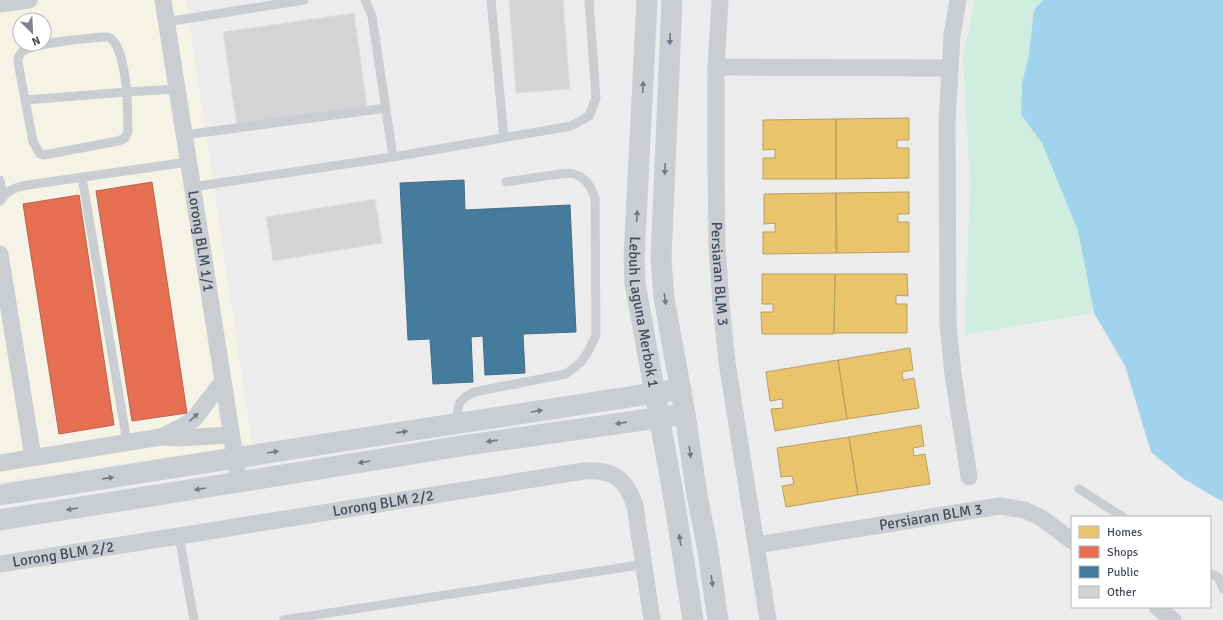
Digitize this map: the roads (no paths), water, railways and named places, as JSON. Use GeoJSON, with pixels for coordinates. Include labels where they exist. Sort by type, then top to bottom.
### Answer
{"type":"FeatureCollection","features":[{"type":"Feature","properties":{"kind":"street"},"geometry":{"type":"LineString","coordinates":[[0,4],[29,0]]}},
{"type":"Feature","properties":{"kind":"street","name":"Lorong BLM 1/1"},"geometry":{"type":"LineString","coordinates":[[162,0],[239,482]]}},
{"type":"Feature","properties":{"kind":"street","name":"Lebuh Laguna Merbok 1"},"geometry":{"type":"LineString","coordinates":[[647,0],[634,283],[655,393],[693,620]]}},
{"type":"Feature","properties":{"kind":"street","name":"Lebuh Laguna Merbok 1"},"geometry":{"type":"LineString","coordinates":[[672,0],[661,259],[664,298],[685,414],[697,495],[707,545],[718,620]]}},
{"type":"Feature","properties":{"kind":"street","name":"Persiaran BLM 3"},"geometry":{"type":"LineString","coordinates":[[720,0],[716,67],[716,164],[717,246],[721,305],[727,362],[768,620]]}},
{"type":"Feature","properties":{"kind":"street"},"geometry":{"type":"LineString","coordinates":[[958,0],[952,35],[949,68],[947,122],[948,325],[953,374],[968,477]]}},
{"type":"Feature","properties":{"kind":"street"},"geometry":{"type":"LineString","coordinates":[[716,67],[949,68]]}},
{"type":"Feature","properties":{"kind":"street"},"geometry":{"type":"LineString","coordinates":[[0,254],[33,457]]}},
{"type":"Feature","properties":{"kind":"street"},"geometry":{"type":"LineString","coordinates":[[161,437],[194,419],[223,381]]}},
{"type":"Feature","properties":{"kind":"street"},"geometry":{"type":"LineString","coordinates":[[0,495],[680,389]]}},
{"type":"Feature","properties":{"kind":"street"},"geometry":{"type":"LineString","coordinates":[[0,520],[461,446],[685,414]]}},
{"type":"Feature","properties":{"kind":"street"},"geometry":{"type":"LineString","coordinates":[[0,463],[161,437],[178,438],[231,435]]}},
{"type":"Feature","properties":{"kind":"street","name":"Lorong BLM 2/2"},"geometry":{"type":"LineString","coordinates":[[0,564],[597,470],[607,472],[618,477],[631,494],[635,506],[645,564],[652,620]]}},
{"type":"Feature","properties":{"kind":"street","name":"Persiaran BLM 3"},"geometry":{"type":"LineString","coordinates":[[756,545],[999,506],[1026,510],[1043,519],[1071,540]]}},
{"type":"Feature","properties":{"kind":"street"},"geometry":{"type":"LineString","coordinates":[[1158,608],[1173,620]]}},
{"type":"Feature","properties":{"kind":"lane"},"geometry":{"type":"LineString","coordinates":[[166,22],[304,0]]}},
{"type":"Feature","properties":{"kind":"lane"},"geometry":{"type":"LineString","coordinates":[[365,0],[372,16],[394,157]]}},
{"type":"Feature","properties":{"kind":"lane"},"geometry":{"type":"LineString","coordinates":[[490,0],[504,138]]}},
{"type":"Feature","properties":{"kind":"lane"},"geometry":{"type":"LineString","coordinates":[[192,188],[394,157],[571,126],[588,116],[596,98],[589,0]]}},
{"type":"Feature","properties":{"kind":"lane"},"geometry":{"type":"LineString","coordinates":[[108,37],[114,42],[118,49],[124,69],[127,92],[128,132],[125,138],[118,141],[44,155],[40,154],[33,142],[18,62],[19,56],[23,51],[37,45],[108,37]]}},
{"type":"Feature","properties":{"kind":"lane"},"geometry":{"type":"LineString","coordinates":[[25,100],[176,89]]}},
{"type":"Feature","properties":{"kind":"lane"},"geometry":{"type":"LineString","coordinates":[[184,135],[386,108]]}},
{"type":"Feature","properties":{"kind":"lane"},"geometry":{"type":"LineString","coordinates":[[1,199],[8,191],[19,187],[188,162]]}},
{"type":"Feature","properties":{"kind":"lane"},"geometry":{"type":"LineString","coordinates":[[457,424],[458,405],[463,397],[474,392],[566,374],[581,362],[596,335],[595,198],[592,189],[587,181],[573,173],[506,182]]}},
{"type":"Feature","properties":{"kind":"lane"},"geometry":{"type":"LineString","coordinates":[[82,177],[127,442]]}},
{"type":"Feature","properties":{"kind":"lane"},"geometry":{"type":"LineString","coordinates":[[0,180],[1,199]]}},
{"type":"Feature","properties":{"kind":"lane"},"geometry":{"type":"LineString","coordinates":[[1079,489],[1121,516]]}},
{"type":"Feature","properties":{"kind":"lane"},"geometry":{"type":"LineString","coordinates":[[179,536],[194,620]]}},
{"type":"Feature","properties":{"kind":"lane"},"geometry":{"type":"LineString","coordinates":[[284,620],[645,564]]}},
{"type":"Feature","properties":{"kind":"lane"},"geometry":{"type":"LineString","coordinates":[[1211,573],[1221,577],[1223,589]]}},
{"type":"Feature","properties":{"kind":"water"},"geometry":{"type":"Polygon","coordinates":[[[1043,0],[1223,0],[1223,502],[1184,479],[1151,452],[1125,366],[1094,313],[1078,231],[1042,143],[1021,115],[1022,84],[1029,54],[1034,10],[1043,0]]]}}]}
